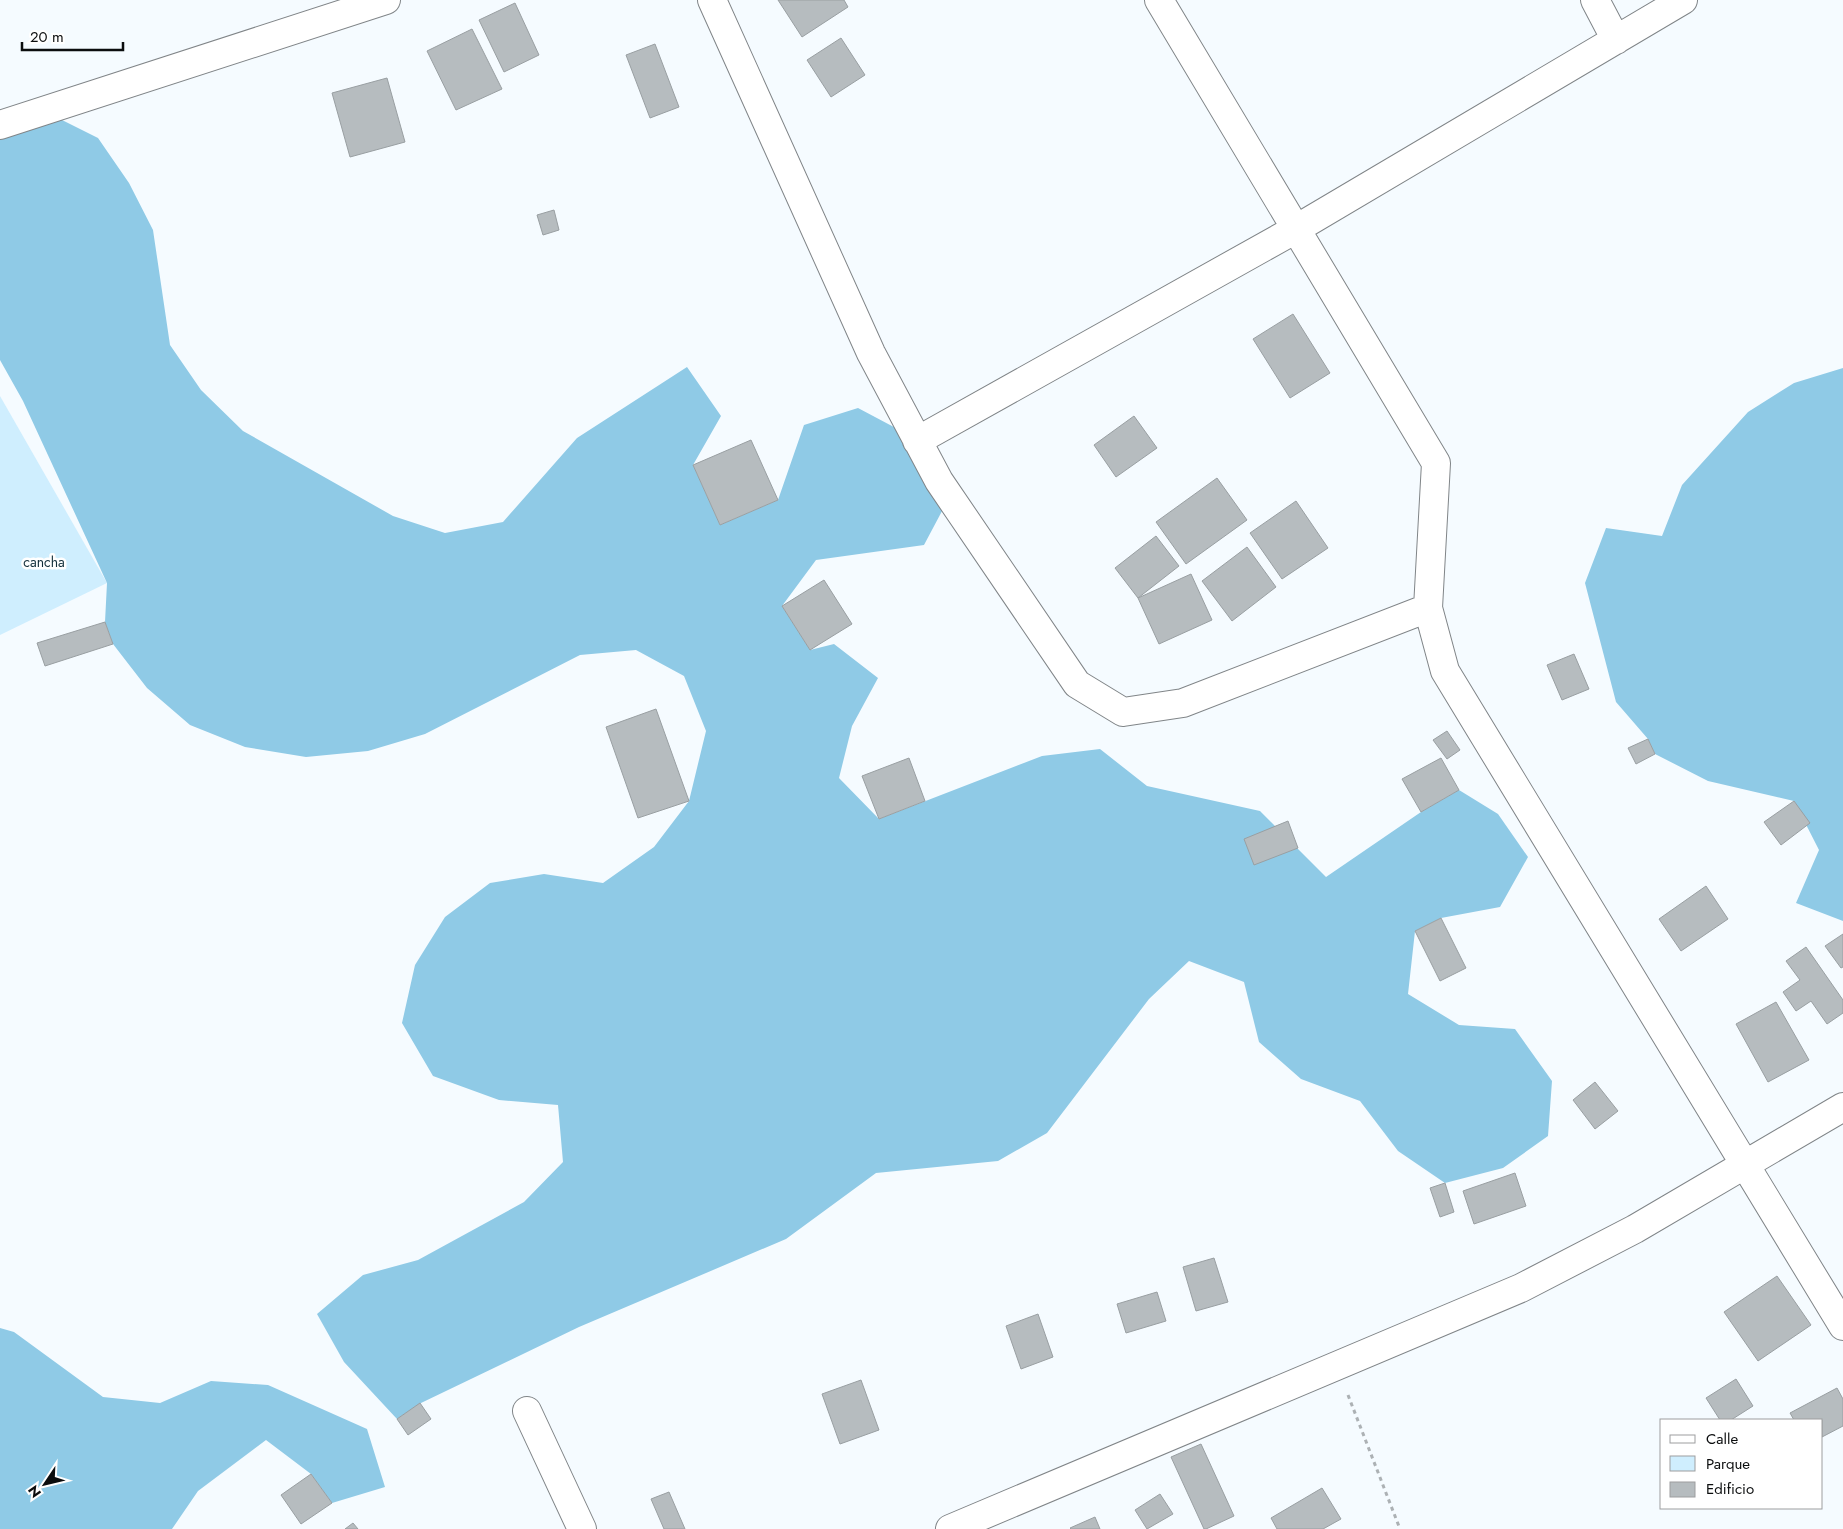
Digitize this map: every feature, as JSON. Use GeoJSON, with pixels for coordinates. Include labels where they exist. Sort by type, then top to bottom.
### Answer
{"type":"FeatureCollection","features":[{"type":"Feature","properties":{"kind":"street"},"geometry":{"type":"LineString","coordinates":[[0,125],[386,0]]}},
{"type":"Feature","properties":{"kind":"street"},"geometry":{"type":"LineString","coordinates":[[712,0],[871,353],[939,480],[1077,684],[1123,712],[1183,703],[1428,608]]}},
{"type":"Feature","properties":{"kind":"street"},"geometry":{"type":"LineString","coordinates":[[1159,0],[1436,463],[1428,608],[1445,672],[1843,1326]]}},
{"type":"Feature","properties":{"kind":"street"},"geometry":{"type":"LineString","coordinates":[[1595,0],[1616,40]]}},
{"type":"Feature","properties":{"kind":"street"},"geometry":{"type":"LineString","coordinates":[[918,440],[1296,229],[1683,0]]}},
{"type":"Feature","properties":{"kind":"street"},"geometry":{"type":"LineString","coordinates":[[950,1529],[980,1523],[1336,1366],[1521,1288],[1636,1229],[1843,1107]]}},
{"type":"Feature","properties":{"kind":"street"},"geometry":{"type":"LineString","coordinates":[[527,1412],[582,1529]]}},
{"type":"Feature","properties":{"kind":"path"},"geometry":{"type":"LineString","coordinates":[[1336,1366],[1400,1529]]}},
{"type":"Feature","properties":{"kind":"green space","name":"cancha"},"geometry":{"type":"Polygon","coordinates":[[[0,396],[107,583],[0,635],[0,396]]]}},
{"type":"Feature","properties":{"kind":"shaded area"},"geometry":{"type":"Polygon","coordinates":[[[48,113],[98,138],[129,183],[153,230],[170,345],[201,390],[243,431],[393,516],[445,533],[503,522],[577,438],[687,367],[721,416],[693,465],[720,525],[778,500],[804,425],[858,408],[907,434],[950,496],[924,545],[816,560],[782,606],[810,650],[834,644],[878,678],[852,726],[839,778],[879,819],[1042,756],[1100,749],[1147,786],[1260,811],[1326,877],[1421,812],[1459,790],[1498,814],[1528,857],[1500,907],[1441,918],[1415,931],[1408,994],[1459,1025],[1515,1029],[1552,1081],[1548,1136],[1503,1168],[1445,1183],[1398,1151],[1360,1101],[1301,1079],[1259,1042],[1244,982],[1189,961],[1149,999],[1047,1133],[998,1161],[876,1173],[786,1239],[579,1327],[421,1403],[397,1419],[344,1362],[317,1314],[363,1275],[418,1260],[524,1202],[563,1162],[558,1105],[499,1100],[433,1076],[402,1023],[415,965],[445,917],[490,883],[544,874],[603,883],[654,847],[689,801],[706,731],[684,676],[636,650],[580,655],[425,734],[368,751],[306,757],[245,747],[190,725],[147,688],[113,644],[105,622],[107,583],[23,401],[0,360],[0,126],[48,113]]]}},
{"type":"Feature","properties":{"kind":"shaded area"},"geometry":{"type":"Polygon","coordinates":[[[1843,368],[1843,921],[1796,903],[1819,850],[1794,801],[1708,781],[1655,754],[1648,739],[1616,702],[1585,583],[1606,528],[1662,536],[1682,485],[1748,412],[1794,383],[1843,368]]]}},
{"type":"Feature","properties":{"kind":"shaded area"},"geometry":{"type":"Polygon","coordinates":[[[0,1328],[14,1332],[103,1397],[160,1403],[211,1381],[268,1385],[367,1429],[385,1487],[332,1503],[311,1474],[266,1440],[198,1491],[172,1529],[0,1529],[0,1328]]]}},
{"type":"Feature","properties":{"kind":"building"},"geometry":{"type":"Polygon","coordinates":[[[778,0],[844,0],[848,7],[802,37],[778,0]]]}},
{"type":"Feature","properties":{"kind":"building"},"geometry":{"type":"Polygon","coordinates":[[[515,3],[539,55],[504,72],[479,20],[515,3]]]}},
{"type":"Feature","properties":{"kind":"building"},"geometry":{"type":"Polygon","coordinates":[[[472,29],[502,89],[456,110],[427,51],[472,29]]]}},
{"type":"Feature","properties":{"kind":"building"},"geometry":{"type":"Polygon","coordinates":[[[841,38],[865,75],[831,97],[807,60],[841,38]]]}},
{"type":"Feature","properties":{"kind":"building"},"geometry":{"type":"Polygon","coordinates":[[[655,44],[679,107],[650,118],[626,55],[655,44]]]}},
{"type":"Feature","properties":{"kind":"building"},"geometry":{"type":"Polygon","coordinates":[[[387,78],[405,142],[350,157],[332,93],[387,78]]]}},
{"type":"Feature","properties":{"kind":"building"},"geometry":{"type":"Polygon","coordinates":[[[554,210],[559,230],[543,235],[537,215],[554,210]]]}},
{"type":"Feature","properties":{"kind":"building"},"geometry":{"type":"Polygon","coordinates":[[[1293,314],[1330,373],[1290,398],[1253,339],[1293,314]]]}},
{"type":"Feature","properties":{"kind":"building"},"geometry":{"type":"Polygon","coordinates":[[[1134,416],[1157,448],[1116,477],[1094,445],[1134,416]]]}},
{"type":"Feature","properties":{"kind":"building"},"geometry":{"type":"Polygon","coordinates":[[[751,440],[778,500],[720,525],[693,465],[751,440]]]}},
{"type":"Feature","properties":{"kind":"building"},"geometry":{"type":"Polygon","coordinates":[[[1217,478],[1247,520],[1186,564],[1156,522],[1217,478]]]}},
{"type":"Feature","properties":{"kind":"building"},"geometry":{"type":"Polygon","coordinates":[[[1296,501],[1328,548],[1282,579],[1250,533],[1296,501]]]}},
{"type":"Feature","properties":{"kind":"building"},"geometry":{"type":"Polygon","coordinates":[[[1156,536],[1179,566],[1138,598],[1115,568],[1156,536]]]}},
{"type":"Feature","properties":{"kind":"building"},"geometry":{"type":"Polygon","coordinates":[[[1247,547],[1276,587],[1232,621],[1202,581],[1247,547]]]}},
{"type":"Feature","properties":{"kind":"building"},"geometry":{"type":"Polygon","coordinates":[[[1191,574],[1212,620],[1159,644],[1138,598],[1191,574]]]}},
{"type":"Feature","properties":{"kind":"building"},"geometry":{"type":"Polygon","coordinates":[[[824,580],[852,624],[810,650],[782,606],[824,580]]]}},
{"type":"Feature","properties":{"kind":"building"},"geometry":{"type":"Polygon","coordinates":[[[105,622],[113,644],[45,666],[37,643],[105,622]]]}},
{"type":"Feature","properties":{"kind":"building"},"geometry":{"type":"Polygon","coordinates":[[[1574,654],[1589,689],[1562,700],[1547,665],[1574,654]]]}},
{"type":"Feature","properties":{"kind":"building"},"geometry":{"type":"Polygon","coordinates":[[[656,709],[689,801],[638,818],[606,727],[656,709]]]}},
{"type":"Feature","properties":{"kind":"building"},"geometry":{"type":"Polygon","coordinates":[[[1447,731],[1460,750],[1447,759],[1433,740],[1447,731]]]}},
{"type":"Feature","properties":{"kind":"building"},"geometry":{"type":"Polygon","coordinates":[[[1648,739],[1655,754],[1636,764],[1628,748],[1648,739]]]}},
{"type":"Feature","properties":{"kind":"building"},"geometry":{"type":"Polygon","coordinates":[[[909,758],[925,801],[879,819],[862,776],[909,758]]]}},
{"type":"Feature","properties":{"kind":"building"},"geometry":{"type":"Polygon","coordinates":[[[1441,758],[1459,790],[1421,812],[1402,779],[1441,758]]]}},
{"type":"Feature","properties":{"kind":"building"},"geometry":{"type":"Polygon","coordinates":[[[1794,801],[1810,823],[1781,845],[1764,822],[1794,801]]]}},
{"type":"Feature","properties":{"kind":"building"},"geometry":{"type":"Polygon","coordinates":[[[1288,821],[1298,848],[1254,865],[1244,839],[1288,821]]]}},
{"type":"Feature","properties":{"kind":"building"},"geometry":{"type":"Polygon","coordinates":[[[1706,886],[1728,919],[1681,951],[1659,919],[1706,886]]]}},
{"type":"Feature","properties":{"kind":"building"},"geometry":{"type":"Polygon","coordinates":[[[1441,918],[1466,968],[1440,981],[1415,931],[1441,918]]]}},
{"type":"Feature","properties":{"kind":"building"},"geometry":{"type":"Polygon","coordinates":[[[1843,934],[1843,967],[1841,968],[1825,946],[1843,934]]]}},
{"type":"Feature","properties":{"kind":"building"},"geometry":{"type":"Polygon","coordinates":[[[1806,947],[1843,1000],[1843,1013],[1827,1024],[1811,1001],[1796,1011],[1783,992],[1800,980],[1786,961],[1806,947]]]}},
{"type":"Feature","properties":{"kind":"building"},"geometry":{"type":"Polygon","coordinates":[[[1776,1002],[1809,1060],[1768,1082],[1736,1024],[1776,1002]]]}},
{"type":"Feature","properties":{"kind":"building"},"geometry":{"type":"Polygon","coordinates":[[[1595,1082],[1618,1111],[1595,1129],[1573,1100],[1595,1082]]]}},
{"type":"Feature","properties":{"kind":"building"},"geometry":{"type":"Polygon","coordinates":[[[1515,1173],[1526,1206],[1474,1224],[1463,1191],[1515,1173]]]}},
{"type":"Feature","properties":{"kind":"building"},"geometry":{"type":"Polygon","coordinates":[[[1445,1183],[1454,1212],[1440,1217],[1430,1188],[1445,1183]]]}},
{"type":"Feature","properties":{"kind":"building"},"geometry":{"type":"Polygon","coordinates":[[[1214,1258],[1228,1302],[1196,1311],[1183,1267],[1214,1258]]]}},
{"type":"Feature","properties":{"kind":"building"},"geometry":{"type":"Polygon","coordinates":[[[1777,1276],[1811,1325],[1758,1361],[1724,1312],[1777,1276]]]}},
{"type":"Feature","properties":{"kind":"building"},"geometry":{"type":"Polygon","coordinates":[[[1157,1292],[1166,1321],[1126,1333],[1117,1304],[1157,1292]]]}},
{"type":"Feature","properties":{"kind":"building"},"geometry":{"type":"Polygon","coordinates":[[[1038,1314],[1053,1357],[1021,1369],[1006,1326],[1038,1314]]]}},
{"type":"Feature","properties":{"kind":"building"},"geometry":{"type":"Polygon","coordinates":[[[1736,1379],[1753,1406],[1733,1419],[1719,1419],[1706,1398],[1736,1379]]]}},
{"type":"Feature","properties":{"kind":"building"},"geometry":{"type":"Polygon","coordinates":[[[861,1380],[879,1430],[840,1444],[822,1394],[861,1380]]]}},
{"type":"Feature","properties":{"kind":"building"},"geometry":{"type":"Polygon","coordinates":[[[1837,1388],[1843,1399],[1843,1426],[1823,1436],[1823,1419],[1793,1419],[1790,1413],[1837,1388]]]}},
{"type":"Feature","properties":{"kind":"building"},"geometry":{"type":"Polygon","coordinates":[[[420,1403],[431,1419],[408,1435],[397,1419],[420,1403]]]}},
{"type":"Feature","properties":{"kind":"building"},"geometry":{"type":"Polygon","coordinates":[[[1201,1444],[1234,1516],[1206,1529],[1204,1529],[1171,1457],[1201,1444]]]}},
{"type":"Feature","properties":{"kind":"building"},"geometry":{"type":"Polygon","coordinates":[[[311,1474],[332,1503],[301,1524],[281,1495],[311,1474]]]}},
{"type":"Feature","properties":{"kind":"building"},"geometry":{"type":"Polygon","coordinates":[[[1322,1488],[1341,1519],[1323,1529],[1277,1529],[1271,1518],[1322,1488]]]}},
{"type":"Feature","properties":{"kind":"building"},"geometry":{"type":"Polygon","coordinates":[[[669,1492],[685,1529],[664,1529],[651,1499],[669,1492]]]}},
{"type":"Feature","properties":{"kind":"building"},"geometry":{"type":"Polygon","coordinates":[[[1160,1494],[1173,1514],[1147,1529],[1135,1510],[1160,1494]]]}},
{"type":"Feature","properties":{"kind":"building"},"geometry":{"type":"Polygon","coordinates":[[[1095,1517],[1100,1529],[1070,1528],[1095,1517]]]}},
{"type":"Feature","properties":{"kind":"building"},"geometry":{"type":"Polygon","coordinates":[[[353,1523],[358,1529],[345,1529],[353,1523]]]}}]}
